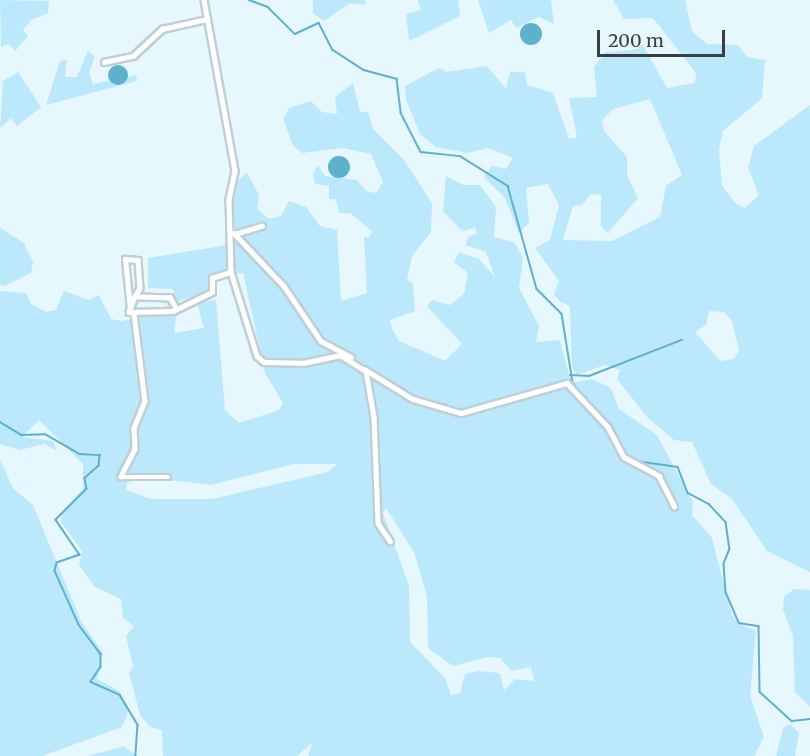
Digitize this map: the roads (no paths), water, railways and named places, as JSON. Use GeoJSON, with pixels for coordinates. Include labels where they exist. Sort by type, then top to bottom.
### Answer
{"type":"FeatureCollection","features":[{"type":"Feature","properties":{"kind":"street"},"geometry":{"type":"LineString","coordinates":[[204,0],[235,171],[229,200],[234,234],[231,272],[261,362],[352,358]]}},
{"type":"Feature","properties":{"kind":"street"},"geometry":{"type":"LineString","coordinates":[[104,62],[133,56],[162,29],[207,19]]}},
{"type":"Feature","properties":{"kind":"street"},"geometry":{"type":"LineString","coordinates":[[234,234],[262,226]]}},
{"type":"Feature","properties":{"kind":"street"},"geometry":{"type":"LineString","coordinates":[[234,234],[285,286],[321,341],[352,358],[364,369],[413,399],[462,413],[567,383],[608,427],[624,457],[659,476],[674,506]]}},
{"type":"Feature","properties":{"kind":"street"},"geometry":{"type":"LineString","coordinates":[[130,309],[140,288],[138,260],[125,259],[130,309],[134,314],[145,400],[134,428],[135,449],[121,477],[168,477]]}},
{"type":"Feature","properties":{"kind":"street"},"geometry":{"type":"LineString","coordinates":[[134,314],[176,309],[212,292],[212,278],[231,272]]}},
{"type":"Feature","properties":{"kind":"street"},"geometry":{"type":"LineString","coordinates":[[135,297],[170,298],[176,309]]}},
{"type":"Feature","properties":{"kind":"street"},"geometry":{"type":"LineString","coordinates":[[364,369],[375,417],[378,523],[390,541]]}},
{"type":"Feature","properties":{"kind":"waterway"},"geometry":{"type":"LineString","coordinates":[[249,0],[268,7],[295,34],[319,23],[333,50],[364,70],[397,79],[401,113],[421,152],[460,156],[508,186],[537,289],[562,314],[573,383],[611,428]]}},
{"type":"Feature","properties":{"kind":"waterway"},"geometry":{"type":"LineString","coordinates":[[570,375],[589,376],[682,340]]}},
{"type":"Feature","properties":{"kind":"waterway"},"geometry":{"type":"LineString","coordinates":[[0,422],[22,435],[45,434],[79,454],[100,455],[99,466],[85,478],[87,489],[56,520],[80,555],[57,563],[55,571],[79,625],[101,654],[101,667],[91,682],[120,695],[138,725],[136,756]]}},
{"type":"Feature","properties":{"kind":"waterway"},"geometry":{"type":"LineString","coordinates":[[636,461],[678,467],[688,493],[709,504],[726,522],[730,549],[724,564],[726,592],[739,623],[759,626],[760,692],[792,721],[810,719]]}}]}
